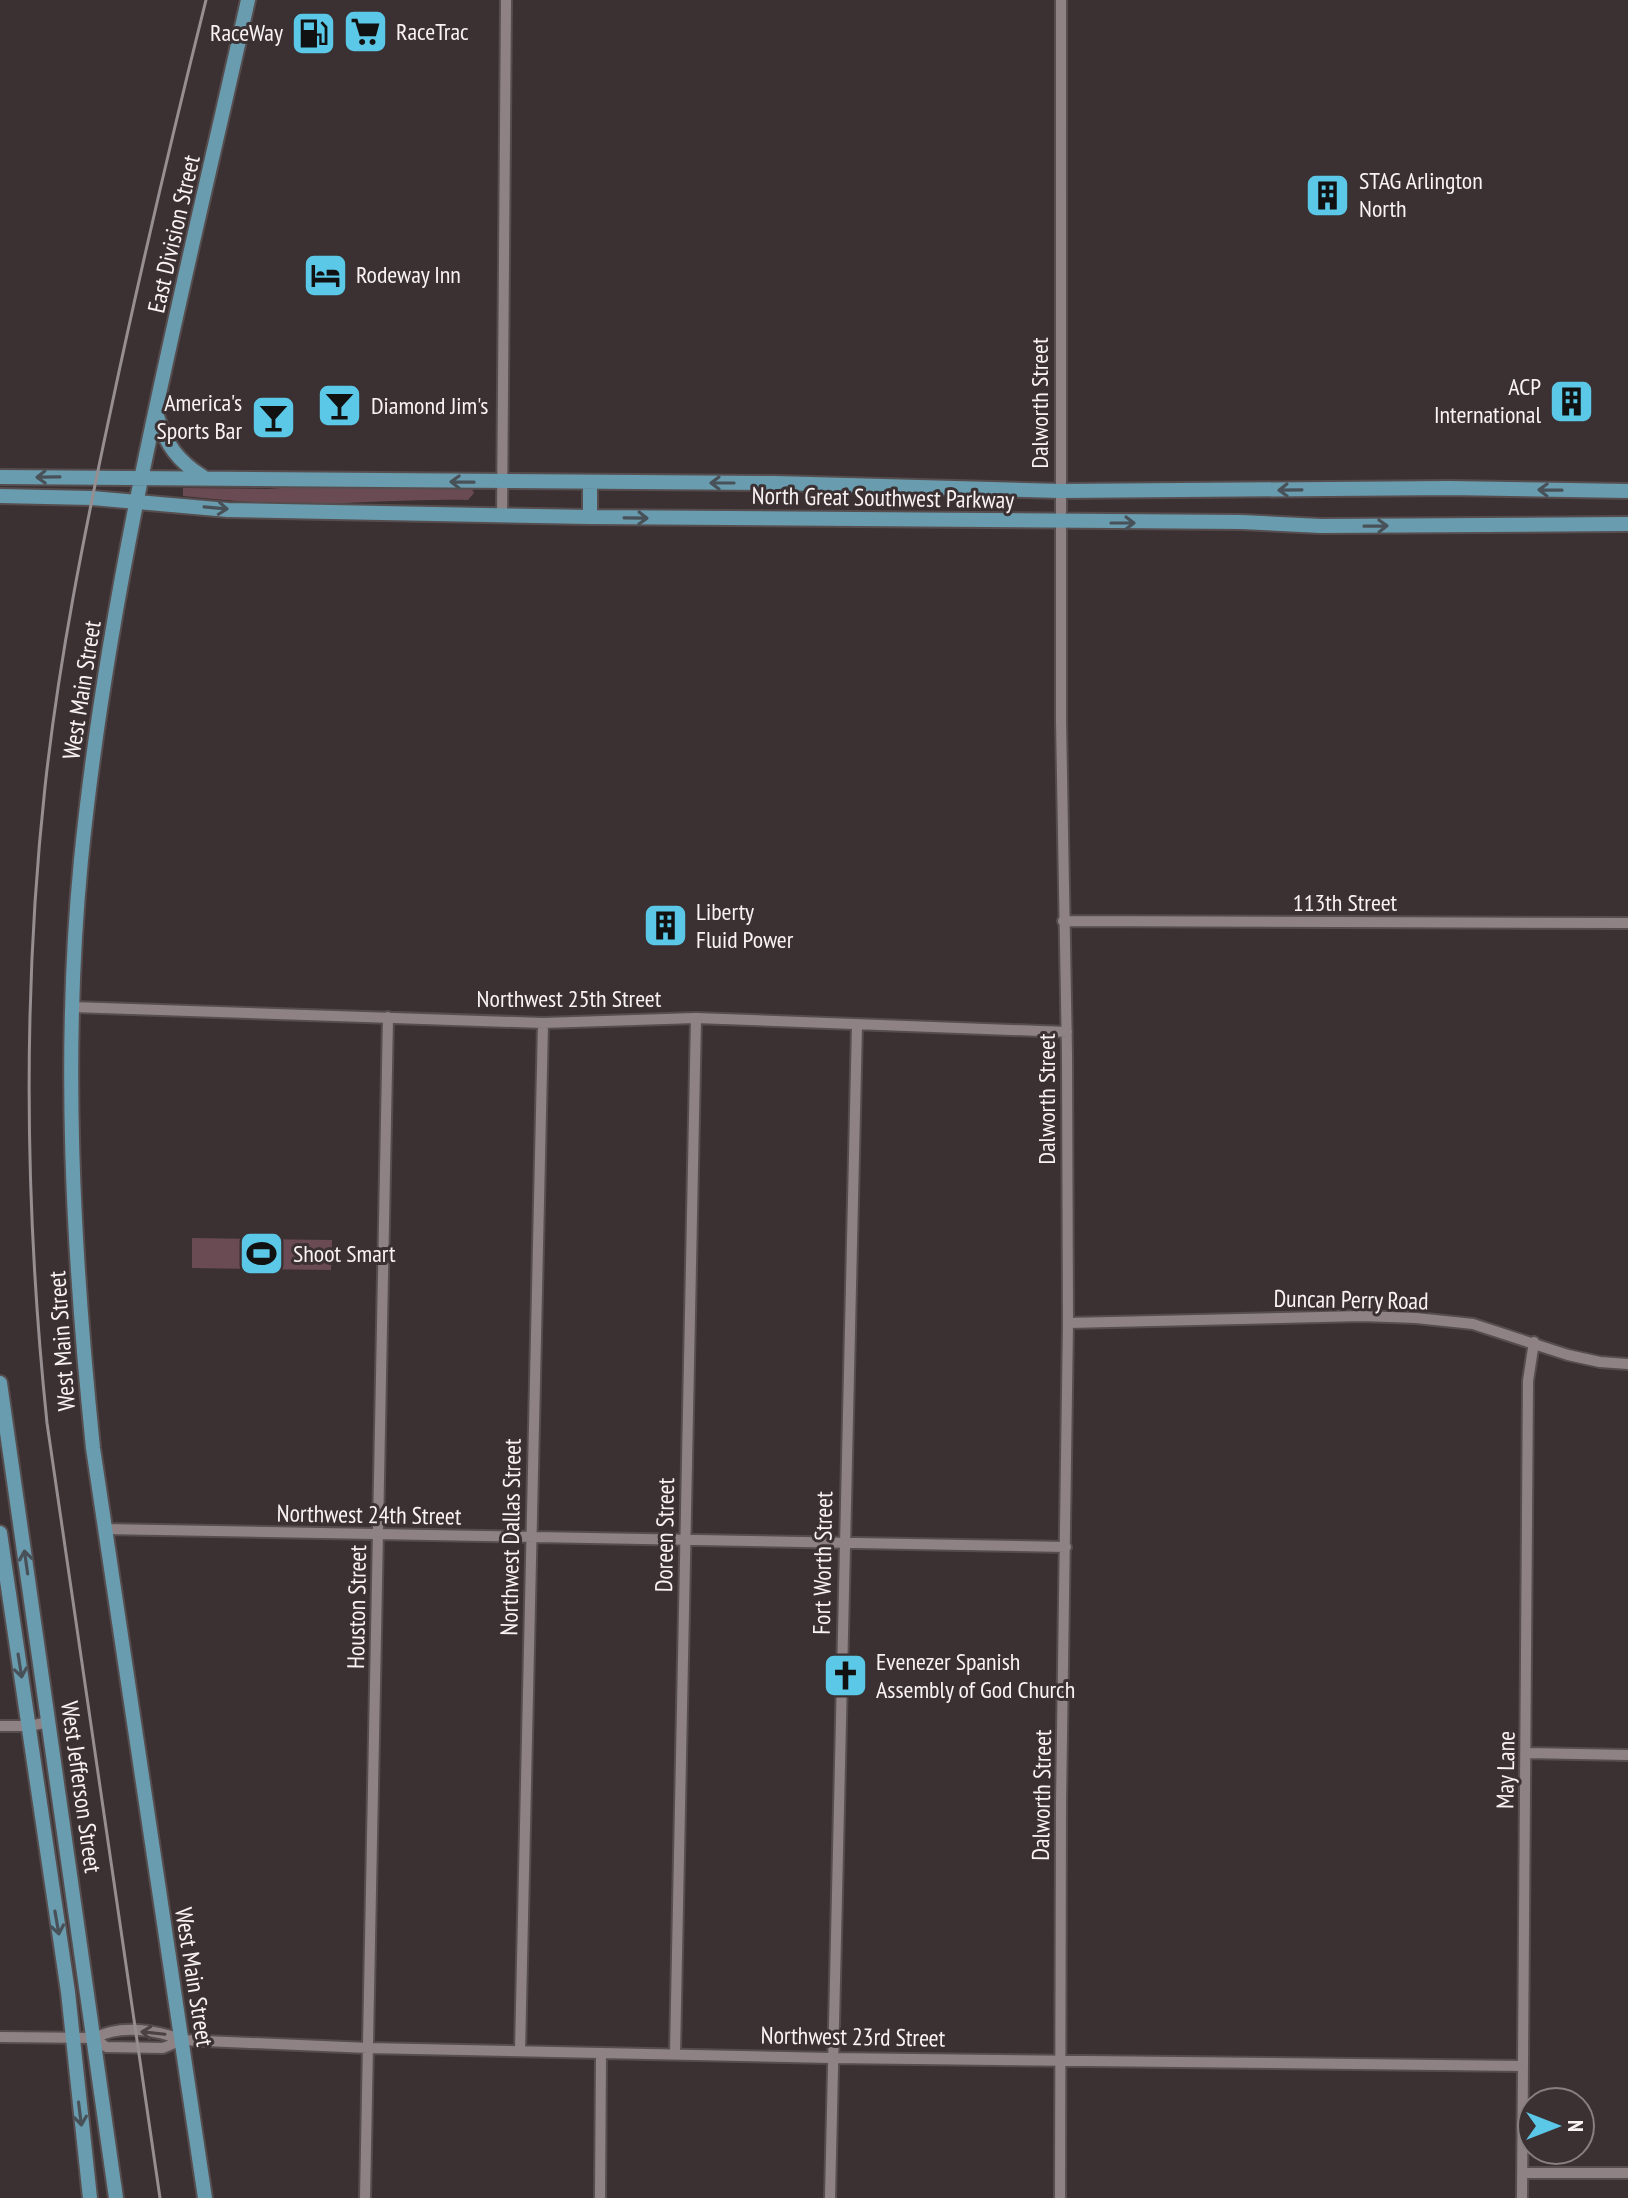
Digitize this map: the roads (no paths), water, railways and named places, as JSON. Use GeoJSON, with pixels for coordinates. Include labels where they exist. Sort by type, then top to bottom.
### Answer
{"type":"FeatureCollection","features":[{"type":"Feature","properties":{"kind":"main road","name":"East Division Street"},"geometry":{"type":"LineString","coordinates":[[142,477],[248,0]]}},
{"type":"Feature","properties":{"kind":"main road"},"geometry":{"type":"LineString","coordinates":[[156,414],[172,452],[183,464],[203,477]]}},
{"type":"Feature","properties":{"kind":"main road","name":"North Great Southwest Parkway"},"geometry":{"type":"LineString","coordinates":[[0,477],[775,483],[1060,491],[1433,488],[1628,491]]}},
{"type":"Feature","properties":{"kind":"main road","name":"West Main Street"},"geometry":{"type":"LineString","coordinates":[[142,477],[98,721],[81,862],[72,1007],[72,1088],[81,1331],[104,1529],[205,2198]]}},
{"type":"Feature","properties":{"kind":"main road"},"geometry":{"type":"LineString","coordinates":[[590,482],[590,517]]}},
{"type":"Feature","properties":{"kind":"main road","name":"North Great Southwest Parkway"},"geometry":{"type":"LineString","coordinates":[[0,496],[138,501],[228,510],[502,516],[1060,523],[1242,522],[1321,526],[1628,524]]}},
{"type":"Feature","properties":{"kind":"main road","name":"West Jefferson Street"},"geometry":{"type":"LineString","coordinates":[[0,1383],[6,1459],[49,1722],[116,2198]]}},
{"type":"Feature","properties":{"kind":"main road","name":"West Jefferson Street"},"geometry":{"type":"LineString","coordinates":[[0,1533],[68,1992],[90,2198]]}},
{"type":"Feature","properties":{"kind":"main road"},"geometry":{"type":"LineString","coordinates":[[50,1877],[71,1872]]}},
{"type":"Feature","properties":{"kind":"street"},"geometry":{"type":"LineString","coordinates":[[502,516],[506,0]]}},
{"type":"Feature","properties":{"kind":"street","name":"Dalworth Street"},"geometry":{"type":"LineString","coordinates":[[1060,2198],[1061,1803],[1068,1323],[1060,523],[1061,0]]}},
{"type":"Feature","properties":{"kind":"street","name":"113th Street"},"geometry":{"type":"LineString","coordinates":[[1063,921],[1628,923]]}},
{"type":"Feature","properties":{"kind":"street","name":"Northwest 25th Street"},"geometry":{"type":"LineString","coordinates":[[72,1007],[543,1023],[696,1018],[1067,1032]]}},
{"type":"Feature","properties":{"kind":"street","name":"Houston Street"},"geometry":{"type":"LineString","coordinates":[[365,2198],[388,1017]]}},
{"type":"Feature","properties":{"kind":"street","name":"Doreen Street"},"geometry":{"type":"LineString","coordinates":[[675,2053],[696,1018]]}},
{"type":"Feature","properties":{"kind":"street","name":"Northwest Dallas Street"},"geometry":{"type":"LineString","coordinates":[[520,2051],[543,1023]]}},
{"type":"Feature","properties":{"kind":"street","name":"Fort Worth Street"},"geometry":{"type":"LineString","coordinates":[[830,2198],[857,1025]]}},
{"type":"Feature","properties":{"kind":"street","name":"Duncan Perry Road"},"geometry":{"type":"LineString","coordinates":[[1068,1323],[1362,1316],[1416,1318],[1473,1324],[1568,1355],[1628,1364]]}},
{"type":"Feature","properties":{"kind":"street","name":"May Lane"},"geometry":{"type":"LineString","coordinates":[[1522,2198],[1528,1381],[1534,1342]]}},
{"type":"Feature","properties":{"kind":"street","name":"Northwest 24th Street"},"geometry":{"type":"LineString","coordinates":[[104,1529],[1066,1547]]}},
{"type":"Feature","properties":{"kind":"street"},"geometry":{"type":"LineString","coordinates":[[0,1726],[49,1722]]}},
{"type":"Feature","properties":{"kind":"street"},"geometry":{"type":"LineString","coordinates":[[1526,1753],[1628,1755]]}},
{"type":"Feature","properties":{"kind":"street","name":"Northwest 23rd Street"},"geometry":{"type":"LineString","coordinates":[[0,2037],[95,2038],[108,2030],[161,2032],[182,2040],[368,2048],[832,2058],[1523,2066]]}},
{"type":"Feature","properties":{"kind":"street","name":"Northwest 23rd Street"},"geometry":{"type":"LineString","coordinates":[[95,2038],[106,2047],[113,2048],[163,2048],[182,2040]]}},
{"type":"Feature","properties":{"kind":"street"},"geometry":{"type":"LineString","coordinates":[[600,2198],[601,2053]]}},
{"type":"Feature","properties":{"kind":"street"},"geometry":{"type":"LineString","coordinates":[[1522,2173],[1628,2173]]}},
{"type":"Feature","properties":{"kind":"railway"},"geometry":{"type":"LineString","coordinates":[[160,2198],[47,1423],[34,1264],[30,1026],[45,787],[65,644],[122,358],[206,0]]}},
{"type":"Feature","properties":{"kind":"place","name":"RaceTrac"},"geometry":{"type":"Point","coordinates":[365,32]}},
{"type":"Feature","properties":{"kind":"place","name":"RaceWay"},"geometry":{"type":"Point","coordinates":[314,33]}},
{"type":"Feature","properties":{"kind":"place","name":"STAG Arlington North"},"geometry":{"type":"Point","coordinates":[1328,195]}},
{"type":"Feature","properties":{"kind":"place","name":"Rodeway Inn"},"geometry":{"type":"Point","coordinates":[325,275]}},
{"type":"Feature","properties":{"kind":"place","name":"ACP International"},"geometry":{"type":"Point","coordinates":[1572,401]}},
{"type":"Feature","properties":{"kind":"place","name":"Diamond Jim's"},"geometry":{"type":"Point","coordinates":[340,406]}},
{"type":"Feature","properties":{"kind":"place","name":"America's Sports Bar"},"geometry":{"type":"Point","coordinates":[273,417]}},
{"type":"Feature","properties":{"kind":"place","name":"Liberty Fluid Power"},"geometry":{"type":"Point","coordinates":[665,926]}},
{"type":"Feature","properties":{"kind":"place","name":"Shoot Smart"},"geometry":{"type":"Point","coordinates":[262,1254]}},
{"type":"Feature","properties":{"kind":"place","name":"Evenezer Spanish Assembly of God Church"},"geometry":{"type":"Point","coordinates":[845,1676]}}]}
